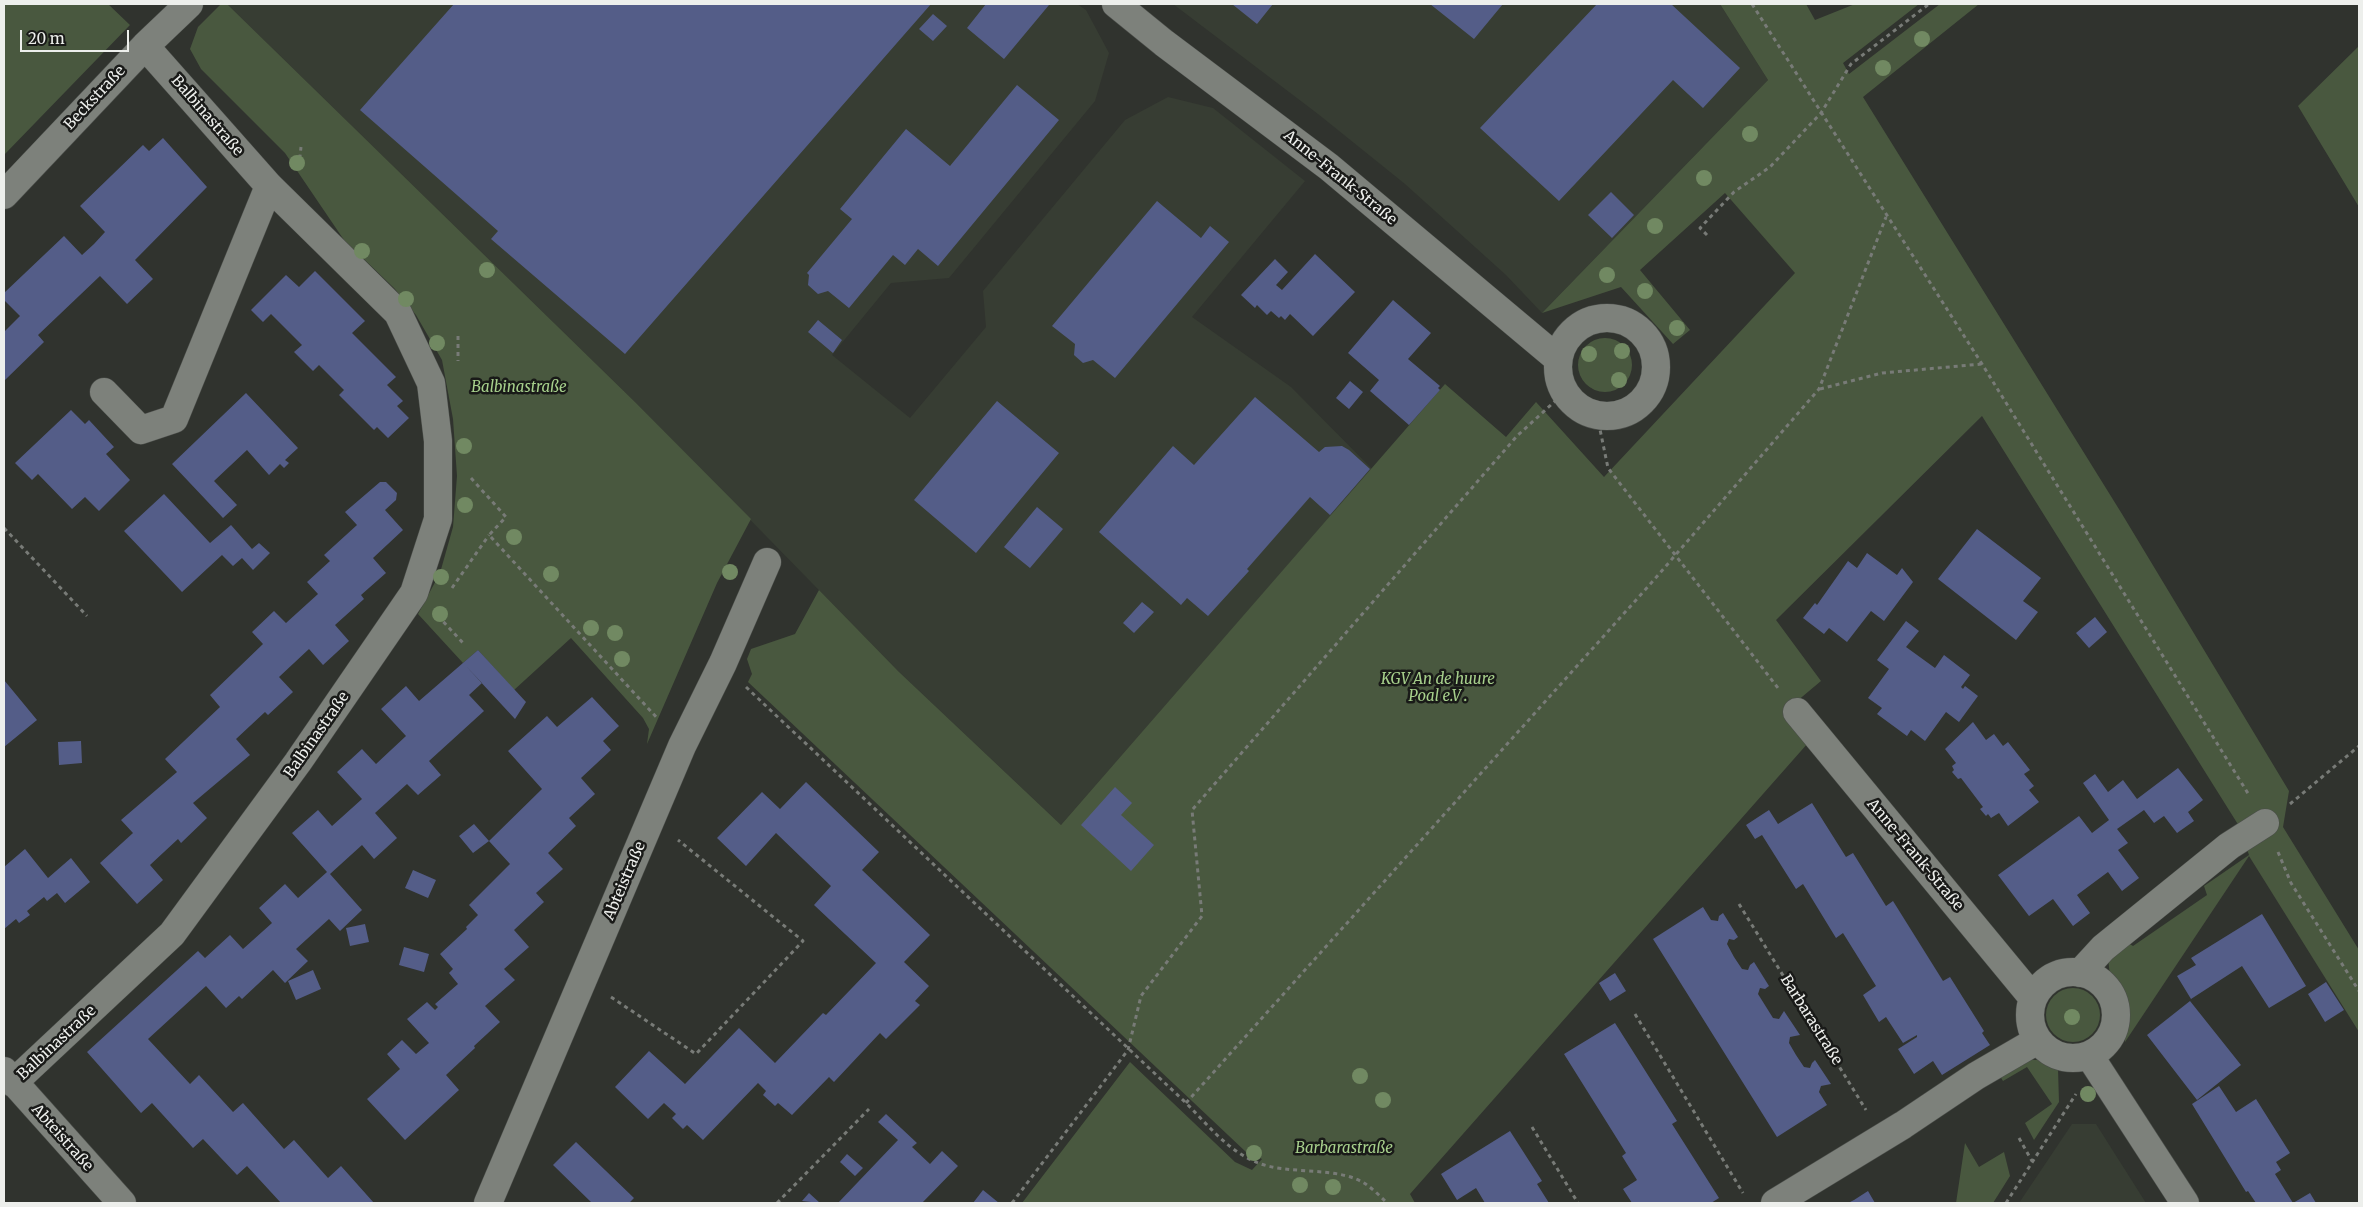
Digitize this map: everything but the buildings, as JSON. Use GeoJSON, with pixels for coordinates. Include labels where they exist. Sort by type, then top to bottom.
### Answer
{"type":"FeatureCollection","features":[{"type":"Feature","properties":{"kind":"street","name":"Beckstraße"},"geometry":{"type":"LineString","coordinates":[[4,195],[145,46],[189,4]]}},
{"type":"Feature","properties":{"kind":"street","name":"Anne-Frank-Straße"},"geometry":{"type":"LineString","coordinates":[[1116,4],[1164,43],[1329,167],[1558,359]]}},
{"type":"Feature","properties":{"kind":"street","name":"Balbinastraße"},"geometry":{"type":"LineString","coordinates":[[9,1077],[172,934],[298,762],[414,593],[438,520],[438,441],[431,383],[398,313],[269,186],[145,46]]}},
{"type":"Feature","properties":{"kind":"street"},"geometry":{"type":"LineString","coordinates":[[104,392],[142,430],[174,419],[269,186]]}},
{"type":"Feature","properties":{"kind":"street"},"geometry":{"type":"LineString","coordinates":[[1601,318],[1616,318],[1631,324],[1644,334],[1652,347],[1656,362],[1655,378],[1650,392],[1640,403],[1627,412],[1612,416],[1597,415],[1579,406],[1565,392],[1559,376],[1558,359],[1563,344],[1572,332],[1585,322],[1601,318]]}},
{"type":"Feature","properties":{"kind":"street","name":"Abteistraße"},"geometry":{"type":"LineString","coordinates":[[488,1203],[682,746],[723,663],[767,562]]}},
{"type":"Feature","properties":{"kind":"street","name":"Anne-Frank-Straße"},"geometry":{"type":"LineString","coordinates":[[1797,712],[2034,998]]}},
{"type":"Feature","properties":{"kind":"street"},"geometry":{"type":"LineString","coordinates":[[2080,973],[2103,948],[2229,846],[2265,823]]}},
{"type":"Feature","properties":{"kind":"street"},"geometry":{"type":"LineString","coordinates":[[2066,972],[2080,973],[2093,977],[2104,985],[2112,996],[2116,1010],[2115,1024],[2110,1037],[2093,1059],[2061,1056],[2048,1050],[2038,1040],[2030,1020],[2034,998],[2041,986],[2052,977],[2066,972]]}},
{"type":"Feature","properties":{"kind":"street"},"geometry":{"type":"LineString","coordinates":[[1775,1203],[1976,1076],[2038,1040]]}},
{"type":"Feature","properties":{"kind":"street"},"geometry":{"type":"LineString","coordinates":[[2093,1059],[2185,1203]]}},
{"type":"Feature","properties":{"kind":"street","name":"Abteistraße"},"geometry":{"type":"LineString","coordinates":[[9,1077],[122,1203]]}},
{"type":"Feature","properties":{"kind":"path"},"geometry":{"type":"LineString","coordinates":[[1752,4],[1982,364],[2265,823],[2291,882],[2359,990]]}},
{"type":"Feature","properties":{"kind":"path"},"geometry":{"type":"LineString","coordinates":[[1707,235],[1700,228],[1734,192],[1770,167],[1821,113],[1851,64],[1929,4]]}},
{"type":"Feature","properties":{"kind":"path"},"geometry":{"type":"LineString","coordinates":[[1186,1104],[1674,556],[1819,389],[1886,216]]}},
{"type":"Feature","properties":{"kind":"path"},"geometry":{"type":"LineString","coordinates":[[1819,389],[1882,373],[1982,364]]}},
{"type":"Feature","properties":{"kind":"path"},"geometry":{"type":"LineString","coordinates":[[1012,1203],[1128,1050],[1141,996],[1202,916],[1192,810],[1517,436],[1565,392]]}},
{"type":"Feature","properties":{"kind":"path"},"geometry":{"type":"LineString","coordinates":[[1597,415],[1608,468],[1674,556],[1797,712]]}},
{"type":"Feature","properties":{"kind":"path"},"geometry":{"type":"LineString","coordinates":[[438,441],[506,516],[451,589]]}},
{"type":"Feature","properties":{"kind":"path"},"geometry":{"type":"LineString","coordinates":[[4,528],[86,616]]}},
{"type":"Feature","properties":{"kind":"path"},"geometry":{"type":"LineString","coordinates":[[490,535],[682,746]]}},
{"type":"Feature","properties":{"kind":"path"},"geometry":{"type":"LineString","coordinates":[[723,663],[1233,1150],[1257,1163],[1293,1170],[1334,1173],[1366,1184],[1387,1203]]}},
{"type":"Feature","properties":{"kind":"path"},"geometry":{"type":"LineString","coordinates":[[2265,823],[2359,746]]}},
{"type":"Feature","properties":{"kind":"path"},"geometry":{"type":"LineString","coordinates":[[584,978],[696,1054],[804,941],[651,818]]}},
{"type":"Feature","properties":{"kind":"path","name":"Barbarastraße"},"geometry":{"type":"LineString","coordinates":[[1739,904],[1883,1136]]}},
{"type":"Feature","properties":{"kind":"path"},"geometry":{"type":"LineString","coordinates":[[1635,1014],[1744,1195]]}},
{"type":"Feature","properties":{"kind":"path"},"geometry":{"type":"LineString","coordinates":[[2006,1203],[2093,1059]]}},
{"type":"Feature","properties":{"kind":"path"},"geometry":{"type":"LineString","coordinates":[[777,1203],[869,1109]]}},
{"type":"Feature","properties":{"kind":"path"},"geometry":{"type":"LineString","coordinates":[[1532,1127],[1578,1203]]}},
{"type":"Feature","properties":{"kind":"path"},"geometry":{"type":"LineString","coordinates":[[2019,1138],[2032,1161]]}},
{"type":"Feature","properties":{"kind":"shaded area"},"geometry":{"type":"Polygon","coordinates":[[[227,4],[1077,4],[1086,10],[1109,53],[1095,101],[949,278],[891,283],[832,355],[910,418],[986,327],[983,291],[1125,120],[1168,97],[1213,108],[1305,181],[1192,317],[1291,387],[1372,469],[1061,825],[898,671],[635,402],[227,4]]]}},
{"type":"Feature","properties":{"kind":"shaded area"},"geometry":{"type":"Polygon","coordinates":[[[1173,4],[1720,4],[1768,80],[1542,313],[1506,275],[1405,184],[1318,114],[1173,4]]]}},
{"type":"Feature","properties":{"kind":"shaded area"},"geometry":{"type":"Polygon","coordinates":[[[2072,1124],[2096,1124],[2146,1203],[2019,1203],[2072,1124]]]}},
{"type":"Feature","properties":{"kind":"green space"},"geometry":{"type":"Polygon","coordinates":[[[4,4],[108,4],[130,25],[4,155],[4,4]]]}},
{"type":"Feature","properties":{"kind":"green space"},"geometry":{"type":"Polygon","coordinates":[[[221,4],[227,4],[635,402],[751,519],[717,583],[647,744],[649,729],[643,718],[571,638],[514,690],[478,650],[463,663],[418,614],[440,573],[453,527],[457,476],[453,419],[442,360],[416,315],[394,288],[344,240],[285,153],[201,69],[190,49],[198,27],[221,4]]]}},
{"type":"Feature","properties":{"kind":"green space","name":"KGV An de huure Poal e.V ."},"geometry":{"type":"Polygon","coordinates":[[[1720,4],[1806,4],[1815,20],[1855,4],[1919,4],[1843,63],[1849,74],[1940,4],[1979,4],[1863,97],[2122,514],[2289,791],[2283,827],[2359,950],[2359,1032],[2249,856],[2125,1042],[2123,994],[2110,976],[2108,958],[2125,941],[2133,946],[2207,895],[2204,886],[2249,855],[2239,826],[1982,416],[1776,620],[1821,681],[1784,712],[1808,743],[1410,1194],[1415,1203],[1022,1203],[1130,1062],[1235,1162],[1252,1170],[1262,1159],[1246,1152],[748,682],[752,674],[747,659],[751,649],[795,634],[819,590],[898,671],[1061,825],[1445,384],[1506,437],[1536,402],[1604,477],[1795,273],[1725,193],[1640,270],[1690,330],[1673,344],[1621,287],[1542,313],[1768,80],[1720,4]]]}},
{"type":"Feature","properties":{"kind":"green space"},"geometry":{"type":"Polygon","coordinates":[[[2359,46],[2359,207],[2298,106],[2359,46]]]}},
{"type":"Feature","properties":{"kind":"green space"},"geometry":{"type":"Polygon","coordinates":[[[1600,338],[1610,338],[1620,342],[1628,350],[1632,365],[1628,380],[1620,388],[1610,392],[1600,392],[1590,388],[1582,380],[1578,370],[1578,360],[1582,350],[1590,342],[1600,338]]]}},
{"type":"Feature","properties":{"kind":"green space"},"geometry":{"type":"Polygon","coordinates":[[[2068,988],[2078,988],[2088,992],[2096,1000],[2100,1015],[2096,1030],[2088,1038],[2078,1042],[2068,1042],[2058,1038],[2050,1030],[2046,1020],[2046,1010],[2050,1000],[2058,992],[2068,988]]]}},
{"type":"Feature","properties":{"kind":"green space"},"geometry":{"type":"Polygon","coordinates":[[[2021,1059],[2053,1061],[2058,1069],[2059,1102],[2034,1140],[2025,1123],[2052,1104],[2027,1067],[2003,1081],[1998,1073],[2021,1059]]]}},
{"type":"Feature","properties":{"kind":"green space"},"geometry":{"type":"Polygon","coordinates":[[[1965,1143],[1979,1167],[2004,1152],[2010,1176],[1993,1203],[1956,1203],[1965,1143]]]}}]}
